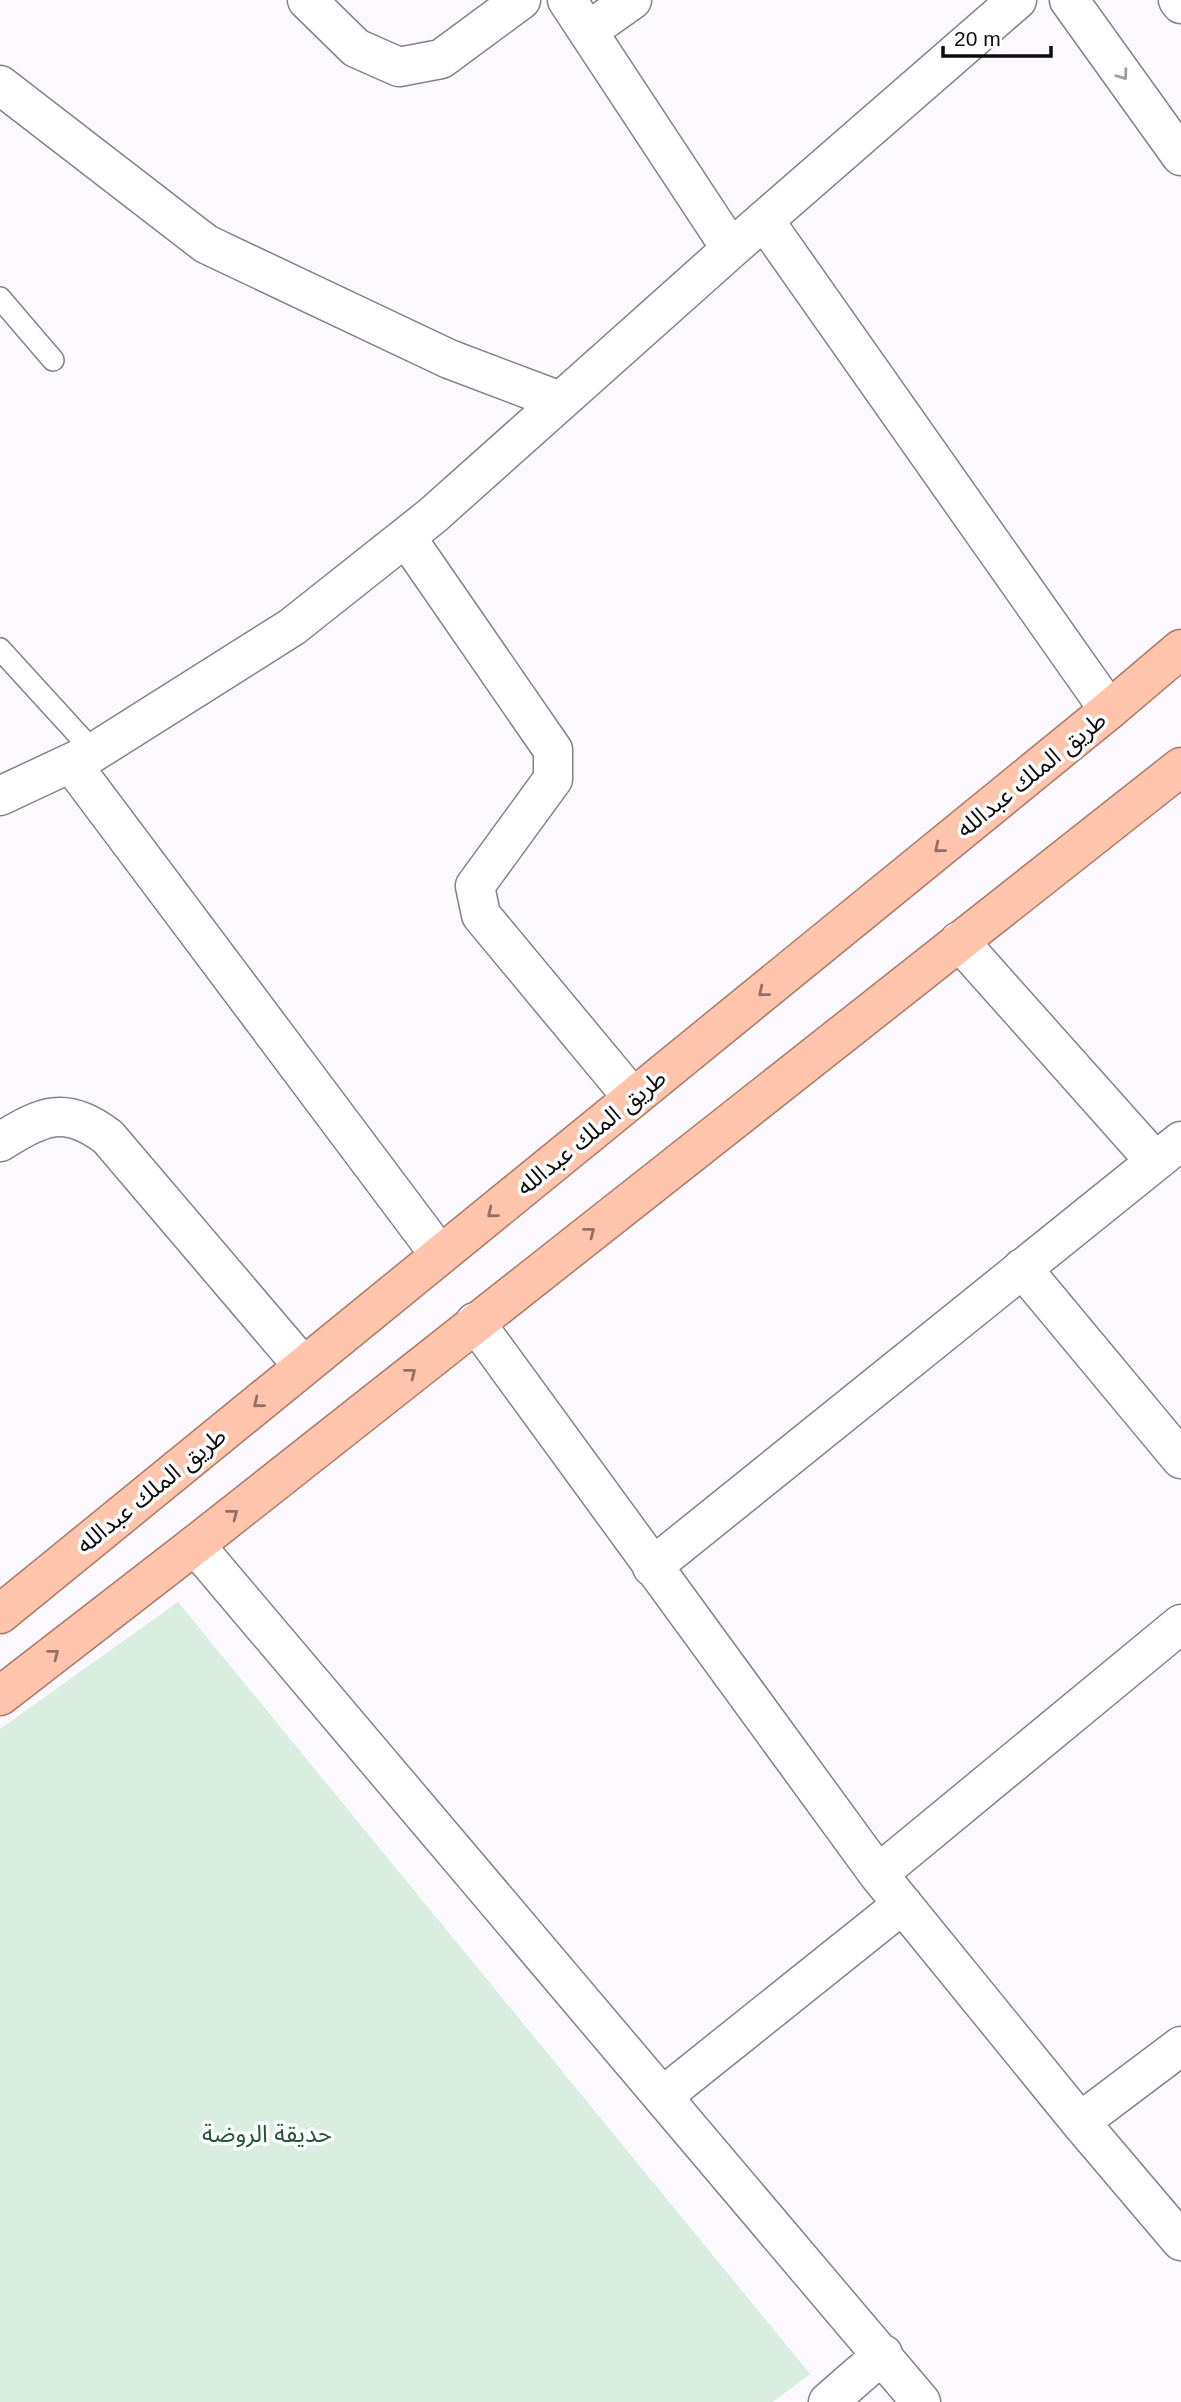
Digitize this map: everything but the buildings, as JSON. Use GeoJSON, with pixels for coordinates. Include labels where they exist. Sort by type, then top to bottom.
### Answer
{"type":"FeatureCollection","features":[{"type":"Feature","properties":{"kind":"highway","name":"طريق الملك عبدالله"},"geometry":{"type":"LineString","coordinates":[[0,1614],[1181,649]]}},
{"type":"Feature","properties":{"kind":"highway"},"geometry":{"type":"LineString","coordinates":[[0,1696],[1181,767]]}},
{"type":"Feature","properties":{"kind":"street"},"geometry":{"type":"LineString","coordinates":[[307,0],[356,48],[399,66],[441,59],[521,0]]}},
{"type":"Feature","properties":{"kind":"street"},"geometry":{"type":"LineString","coordinates":[[632,0],[577,15],[731,248]]}},
{"type":"Feature","properties":{"kind":"street"},"geometry":{"type":"LineString","coordinates":[[0,796],[83,757],[292,627],[432,516],[731,248],[1017,0]]}},
{"type":"Feature","properties":{"kind":"street"},"geometry":{"type":"LineString","coordinates":[[1069,0],[1181,156]]}},
{"type":"Feature","properties":{"kind":"street"},"geometry":{"type":"LineString","coordinates":[[0,85],[206,244],[449,359],[560,401]]}},
{"type":"Feature","properties":{"kind":"street"},"geometry":{"type":"LineString","coordinates":[[764,220],[1109,710]]}},
{"type":"Feature","properties":{"kind":"street"},"geometry":{"type":"LineString","coordinates":[[406,537],[553,750],[553,779],[475,886],[481,915],[633,1098]]}},
{"type":"Feature","properties":{"kind":"street"},"geometry":{"type":"LineString","coordinates":[[83,757],[440,1255]]}},
{"type":"Feature","properties":{"kind":"street"},"geometry":{"type":"LineString","coordinates":[[652,1567],[1168,1151],[959,941]]}},
{"type":"Feature","properties":{"kind":"street"},"geometry":{"type":"LineString","coordinates":[[0,1142],[31,1123],[60,1115],[93,1125],[108,1137],[303,1366]]}},
{"type":"Feature","properties":{"kind":"street"},"geometry":{"type":"LineString","coordinates":[[1022,1269],[1181,1460]]}},
{"type":"Feature","properties":{"kind":"street"},"geometry":{"type":"LineString","coordinates":[[475,1322],[878,1874],[1080,2122],[1181,2241]]}},
{"type":"Feature","properties":{"kind":"street"},"geometry":{"type":"LineString","coordinates":[[195,1545],[921,2402]]}},
{"type":"Feature","properties":{"kind":"street"},"geometry":{"type":"LineString","coordinates":[[878,1874],[1181,1624]]}},
{"type":"Feature","properties":{"kind":"street"},"geometry":{"type":"LineString","coordinates":[[663,2096],[903,1904]]}},
{"type":"Feature","properties":{"kind":"street"},"geometry":{"type":"LineString","coordinates":[[1080,2122],[1181,2046]]}},
{"type":"Feature","properties":{"kind":"street"},"geometry":{"type":"LineString","coordinates":[[828,2402],[883,2354]]}},
{"type":"Feature","properties":{"kind":"lane"},"geometry":{"type":"LineString","coordinates":[[0,298],[53,360]]}},
{"type":"Feature","properties":{"kind":"lane"},"geometry":{"type":"LineString","coordinates":[[0,649],[83,757]]}},
{"type":"Feature","properties":{"kind":"green space","name":"حديقة الروضة"},"geometry":{"type":"Polygon","coordinates":[[[178,1602],[810,2374],[773,2402],[0,2402],[0,1729],[178,1602]]]}}]}
